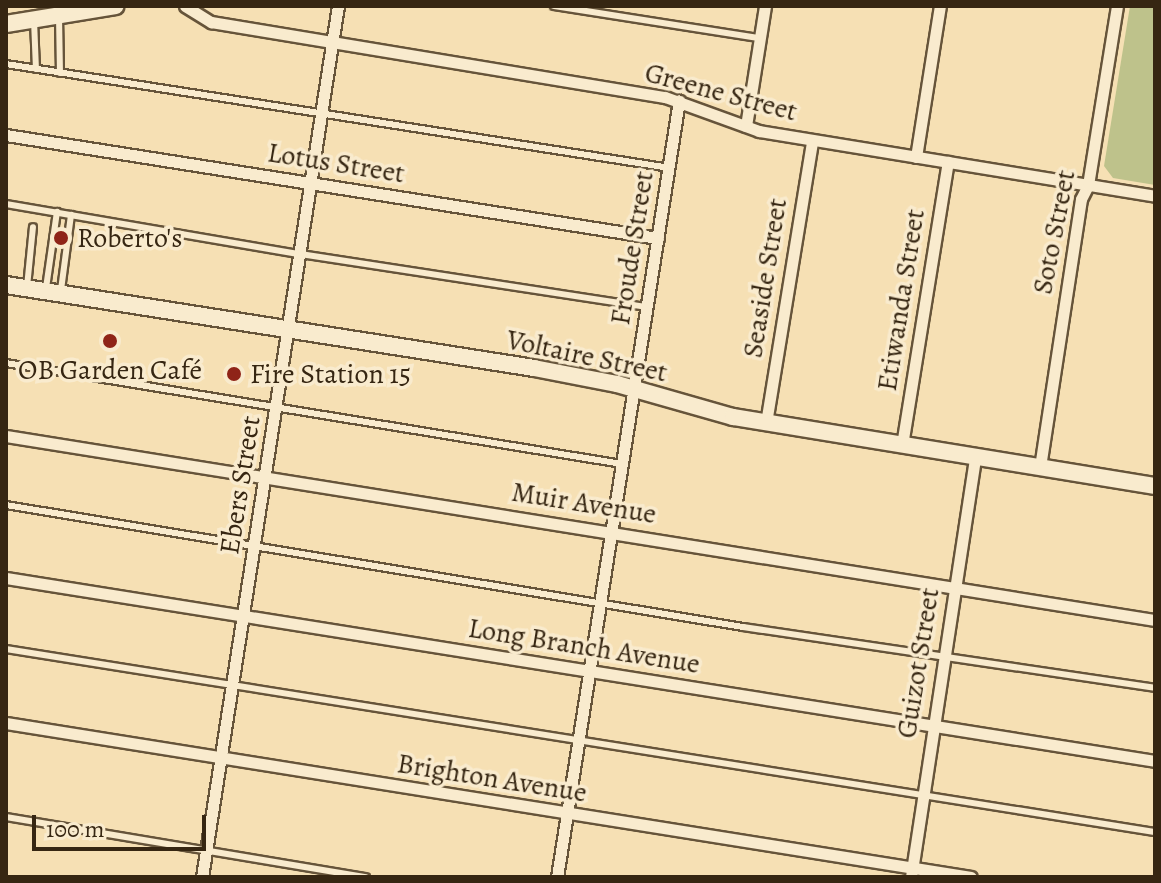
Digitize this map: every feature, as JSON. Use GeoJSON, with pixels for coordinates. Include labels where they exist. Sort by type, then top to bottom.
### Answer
{"type":"FeatureCollection","features":[{"type":"Feature","properties":{"kind":"main road"},"geometry":{"type":"LineString","coordinates":[[20,20],[116,6]]}},
{"type":"Feature","properties":{"kind":"main road","name":"Voltaire Street"},"geometry":{"type":"LineString","coordinates":[[6,285],[534,368],[633,389],[700,409],[766,423],[1155,486]]}},
{"type":"Feature","properties":{"kind":"street","name":"Greene Street"},"geometry":{"type":"LineString","coordinates":[[185,6],[211,22],[679,101],[746,126],[812,141],[1155,196]]}},
{"type":"Feature","properties":{"kind":"street","name":"Ebers Street"},"geometry":{"type":"LineString","coordinates":[[202,877],[338,6]]}},
{"type":"Feature","properties":{"kind":"street"},"geometry":{"type":"LineString","coordinates":[[746,126],[765,6]]}},
{"type":"Feature","properties":{"kind":"street"},"geometry":{"type":"LineString","coordinates":[[916,157],[940,6]]}},
{"type":"Feature","properties":{"kind":"street","name":"Soto Street"},"geometry":{"type":"LineString","coordinates":[[1040,467],[1081,199],[1088,185],[1117,6]]}},
{"type":"Feature","properties":{"kind":"street","name":"Froude Street"},"geometry":{"type":"LineString","coordinates":[[557,877],[679,101]]}},
{"type":"Feature","properties":{"kind":"street","name":"Lotus Street"},"geometry":{"type":"LineString","coordinates":[[6,135],[658,238]]}},
{"type":"Feature","properties":{"kind":"street","name":"Seaside Street"},"geometry":{"type":"LineString","coordinates":[[766,423],[812,141]]}},
{"type":"Feature","properties":{"kind":"street","name":"Etiwanda Street"},"geometry":{"type":"LineString","coordinates":[[902,445],[948,162]]}},
{"type":"Feature","properties":{"kind":"street","name":"Muir Avenue"},"geometry":{"type":"LineString","coordinates":[[6,436],[1155,620]]}},
{"type":"Feature","properties":{"kind":"street","name":"Guizot Street"},"geometry":{"type":"LineString","coordinates":[[911,872],[975,457]]}},
{"type":"Feature","properties":{"kind":"street","name":"Long Branch Avenue"},"geometry":{"type":"LineString","coordinates":[[6,578],[1155,761]]}},
{"type":"Feature","properties":{"kind":"street","name":"Brighton Avenue"},"geometry":{"type":"LineString","coordinates":[[6,723],[911,872],[971,877]]}},
{"type":"Feature","properties":{"kind":"lane"},"geometry":{"type":"LineString","coordinates":[[554,6],[759,38]]}},
{"type":"Feature","properties":{"kind":"lane"},"geometry":{"type":"LineString","coordinates":[[55,13],[60,73]]}},
{"type":"Feature","properties":{"kind":"lane"},"geometry":{"type":"LineString","coordinates":[[20,20],[36,69]]}},
{"type":"Feature","properties":{"kind":"lane"},"geometry":{"type":"LineString","coordinates":[[6,64],[670,168]]}},
{"type":"Feature","properties":{"kind":"lane"},"geometry":{"type":"LineString","coordinates":[[6,204],[300,254],[647,307]]}},
{"type":"Feature","properties":{"kind":"lane"},"geometry":{"type":"LineString","coordinates":[[53,293],[57,212]]}},
{"type":"Feature","properties":{"kind":"lane"},"geometry":{"type":"LineString","coordinates":[[53,293],[71,215]]}},
{"type":"Feature","properties":{"kind":"lane"},"geometry":{"type":"LineString","coordinates":[[27,289],[33,227]]}},
{"type":"Feature","properties":{"kind":"lane"},"geometry":{"type":"LineString","coordinates":[[6,363],[277,405],[623,465]]}},
{"type":"Feature","properties":{"kind":"lane"},"geometry":{"type":"LineString","coordinates":[[6,505],[1155,688]]}},
{"type":"Feature","properties":{"kind":"lane"},"geometry":{"type":"LineString","coordinates":[[6,649],[1155,832]]}},
{"type":"Feature","properties":{"kind":"lane"},"geometry":{"type":"LineString","coordinates":[[6,817],[366,877]]}},
{"type":"Feature","properties":{"kind":"green space"},"geometry":{"type":"Polygon","coordinates":[[[1130,6],[1155,6],[1155,185],[1113,178],[1104,166],[1130,6]]]}},
{"type":"Feature","properties":{"kind":"place","name":"Roberto's"},"geometry":{"type":"Point","coordinates":[61,238]}},
{"type":"Feature","properties":{"kind":"place","name":"OB Garden Café"},"geometry":{"type":"Point","coordinates":[110,341]}},
{"type":"Feature","properties":{"kind":"place","name":"Fire Station 15"},"geometry":{"type":"Point","coordinates":[234,374]}}]}
